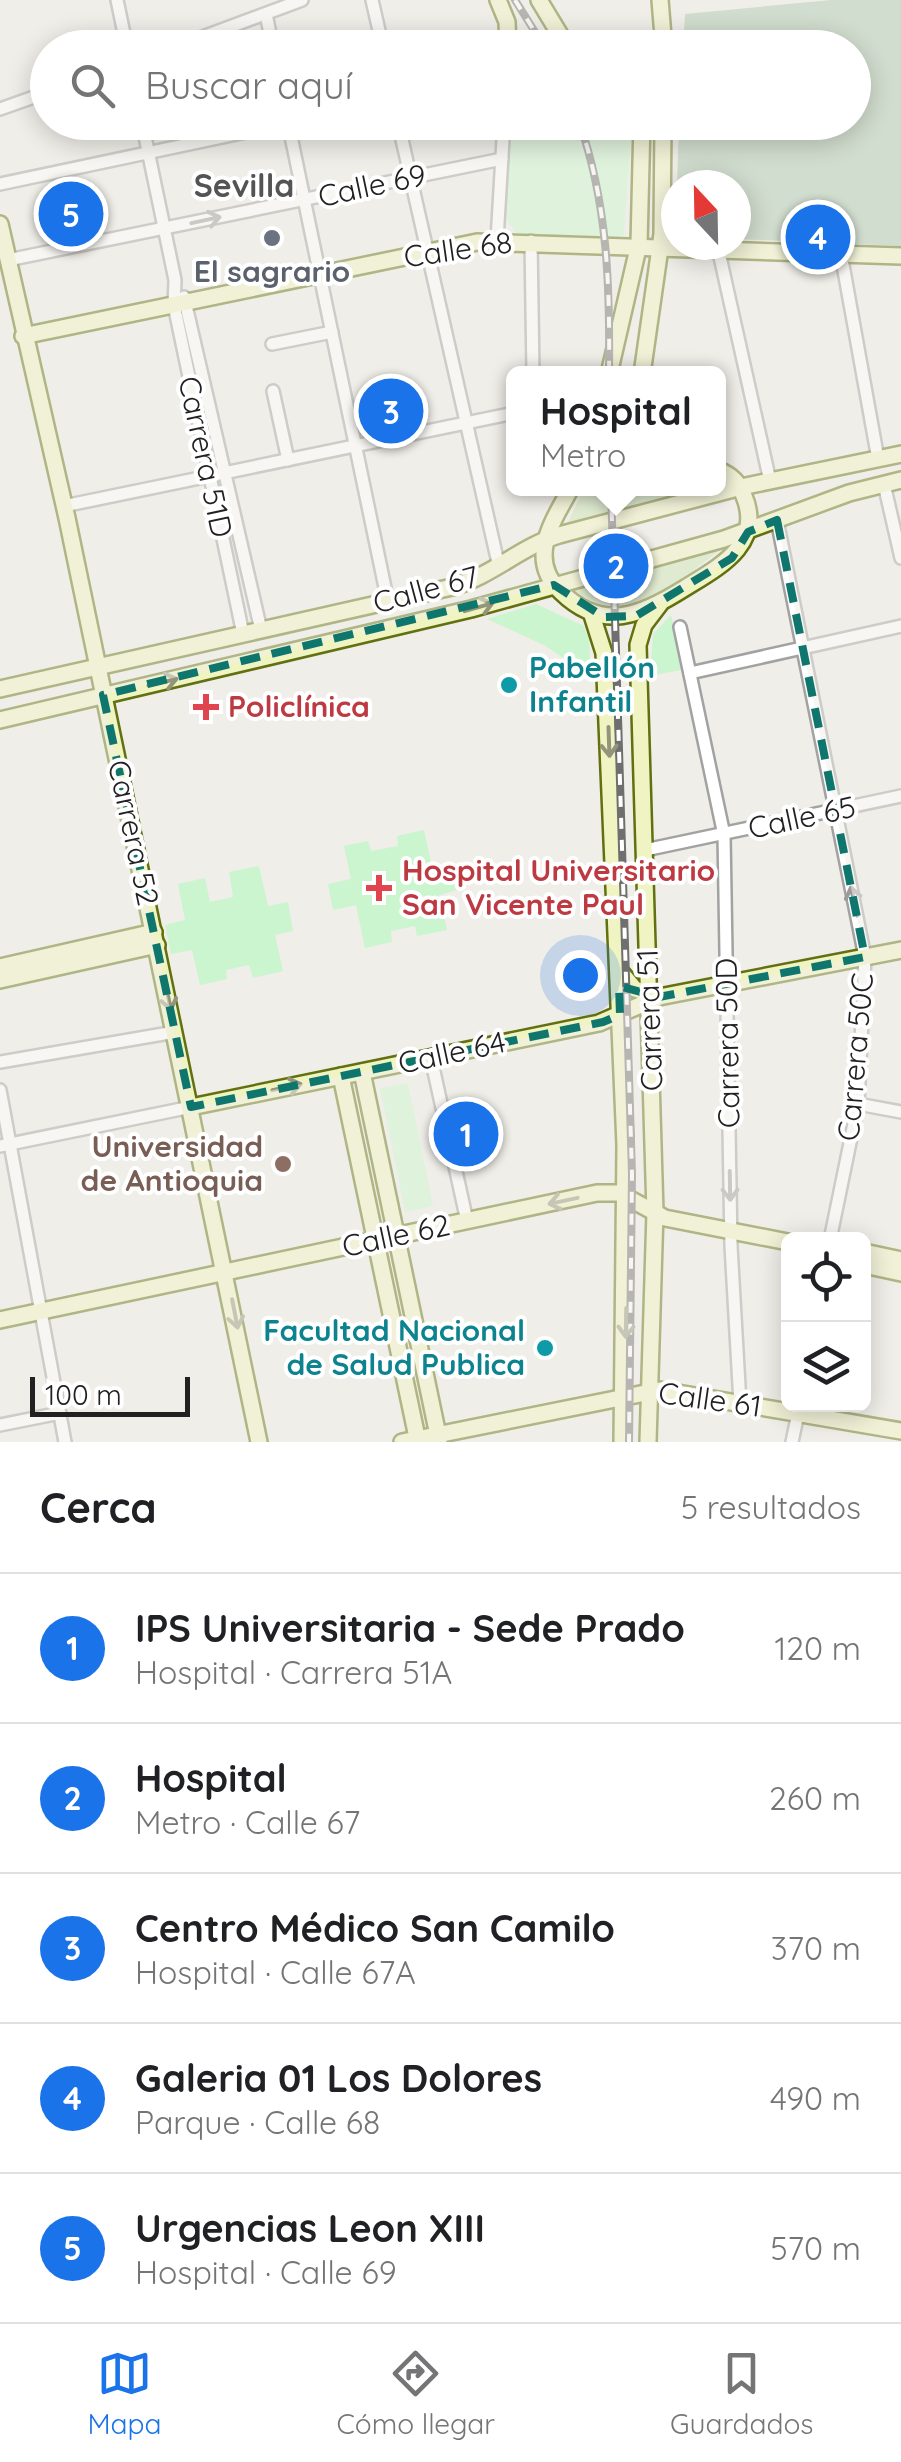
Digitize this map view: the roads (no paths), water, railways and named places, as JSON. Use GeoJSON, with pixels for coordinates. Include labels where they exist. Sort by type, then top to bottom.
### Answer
{"type":"FeatureCollection","features":[{"type":"Feature","properties":{"kind":"main road"},"geometry":{"type":"LineString","coordinates":[[498,0],[508,30]]}},
{"type":"Feature","properties":{"kind":"main road"},"geometry":{"type":"LineString","coordinates":[[539,0],[557,30]]}},
{"type":"Feature","properties":{"kind":"main road"},"geometry":{"type":"LineString","coordinates":[[660,0],[662,30]]}},
{"type":"Feature","properties":{"kind":"main road"},"geometry":{"type":"LineString","coordinates":[[611,366],[640,244],[642,140]]}},
{"type":"Feature","properties":{"kind":"main road"},"geometry":{"type":"LineString","coordinates":[[662,170],[663,140]]}},
{"type":"Feature","properties":{"kind":"main road","name":"Carrera 52"},"geometry":{"type":"LineString","coordinates":[[0,224],[64,506],[259,1442]]}},
{"type":"Feature","properties":{"kind":"main road","name":"Calle 68"},"geometry":{"type":"LineString","coordinates":[[23,336],[426,251],[497,240],[661,245]]}},
{"type":"Feature","properties":{"kind":"main road"},"geometry":{"type":"LineString","coordinates":[[643,366],[661,245]]}},
{"type":"Feature","properties":{"kind":"main road","name":"Calle 68"},"geometry":{"type":"LineString","coordinates":[[751,250],[901,256]]}},
{"type":"Feature","properties":{"kind":"main road","name":"Calle 67"},"geometry":{"type":"LineString","coordinates":[[726,491],[901,454]]}},
{"type":"Feature","properties":{"kind":"main road"},"geometry":{"type":"LineString","coordinates":[[568,496],[544,540],[545,565],[554,585],[591,612],[622,618],[660,604],[732,558],[748,532],[748,504],[740,487],[726,476]]}},
{"type":"Feature","properties":{"kind":"main road","name":"Calle 67"},"geometry":{"type":"LineString","coordinates":[[0,720],[554,585],[748,532],[893,482]]}},
{"type":"Feature","properties":{"kind":"main road","name":"Calle 67"},"geometry":{"type":"LineString","coordinates":[[0,689],[464,584],[544,540],[707,496]]}},
{"type":"Feature","properties":{"kind":"main road","name":"Carrera 51"},"geometry":{"type":"LineString","coordinates":[[648,1442],[655,1212],[653,997],[638,645],[644,625],[660,604]]}},
{"type":"Feature","properties":{"kind":"main road","name":"Carrera 51"},"geometry":{"type":"LineString","coordinates":[[591,612],[604,654],[620,1015],[626,1196],[622,1442]]}},
{"type":"Feature","properties":{"kind":"main road"},"geometry":{"type":"LineString","coordinates":[[237,636],[238,664]]}},
{"type":"Feature","properties":{"kind":"main road"},"geometry":{"type":"LineString","coordinates":[[0,967],[155,939]]}},
{"type":"Feature","properties":{"kind":"main road"},"geometry":{"type":"LineString","coordinates":[[0,980],[155,939]]}},
{"type":"Feature","properties":{"kind":"main road","name":"Calle 64"},"geometry":{"type":"LineString","coordinates":[[191,1107],[620,1015],[653,997],[901,950]]}},
{"type":"Feature","properties":{"kind":"main road"},"geometry":{"type":"LineString","coordinates":[[618,970],[627,983],[653,997]]}},
{"type":"Feature","properties":{"kind":"main road"},"geometry":{"type":"LineString","coordinates":[[362,1072],[438,1438]]}},
{"type":"Feature","properties":{"kind":"main road"},"geometry":{"type":"LineString","coordinates":[[341,1076],[413,1441]]}},
{"type":"Feature","properties":{"kind":"main road","name":"Calle 62"},"geometry":{"type":"LineString","coordinates":[[0,1320],[596,1194],[626,1196]]}},
{"type":"Feature","properties":{"kind":"main road"},"geometry":{"type":"LineString","coordinates":[[626,1196],[655,1212],[781,1241]]}},
{"type":"Feature","properties":{"kind":"main road"},"geometry":{"type":"LineString","coordinates":[[871,1254],[901,1260]]}},
{"type":"Feature","properties":{"kind":"main road"},"geometry":{"type":"LineString","coordinates":[[871,1267],[901,1273]]}},
{"type":"Feature","properties":{"kind":"main road","name":"Calle 61"},"geometry":{"type":"LineString","coordinates":[[413,1441],[651,1390],[781,1407]]}},
{"type":"Feature","properties":{"kind":"main road","name":"Calle 61"},"geometry":{"type":"LineString","coordinates":[[813,1412],[901,1431]]}},
{"type":"Feature","properties":{"kind":"street"},"geometry":{"type":"LineString","coordinates":[[117,0],[123,30]]}},
{"type":"Feature","properties":{"kind":"street"},"geometry":{"type":"LineString","coordinates":[[222,30],[302,0]]}},
{"type":"Feature","properties":{"kind":"street"},"geometry":{"type":"LineString","coordinates":[[372,0],[379,30]]}},
{"type":"Feature","properties":{"kind":"street"},"geometry":{"type":"LineString","coordinates":[[266,14],[269,30]]}},
{"type":"Feature","properties":{"kind":"street"},"geometry":{"type":"LineString","coordinates":[[0,109],[30,98]]}},
{"type":"Feature","properties":{"kind":"street","name":"Carrera 51D"},"geometry":{"type":"LineString","coordinates":[[145,140],[180,304],[237,636]]}},
{"type":"Feature","properties":{"kind":"street"},"geometry":{"type":"LineString","coordinates":[[0,184],[212,140]]}},
{"type":"Feature","properties":{"kind":"street"},"geometry":{"type":"LineString","coordinates":[[293,140],[388,602]]}},
{"type":"Feature","properties":{"kind":"street"},"geometry":{"type":"LineString","coordinates":[[402,140],[499,567]]}},
{"type":"Feature","properties":{"kind":"street"},"geometry":{"type":"LineString","coordinates":[[497,240],[503,140]]}},
{"type":"Feature","properties":{"kind":"street","name":"Calle 69"},"geometry":{"type":"LineString","coordinates":[[8,260],[502,159]]}},
{"type":"Feature","properties":{"kind":"street"},"geometry":{"type":"LineString","coordinates":[[531,241],[533,366]]}},
{"type":"Feature","properties":{"kind":"street"},"geometry":{"type":"LineString","coordinates":[[842,254],[878,459]]}},
{"type":"Feature","properties":{"kind":"street"},"geometry":{"type":"LineString","coordinates":[[721,260],[770,481]]}},
{"type":"Feature","properties":{"kind":"street","name":"Carrera 51D"},"geometry":{"type":"LineString","coordinates":[[180,304],[261,630]]}},
{"type":"Feature","properties":{"kind":"street"},"geometry":{"type":"LineString","coordinates":[[272,344],[332,332]]}},
{"type":"Feature","properties":{"kind":"street"},"geometry":{"type":"LineString","coordinates":[[273,391],[288,460]]}},
{"type":"Feature","properties":{"kind":"street"},"geometry":{"type":"LineString","coordinates":[[64,506],[506,414]]}},
{"type":"Feature","properties":{"kind":"street"},"geometry":{"type":"LineString","coordinates":[[893,482],[901,558]]}},
{"type":"Feature","properties":{"kind":"street","name":"Carrera 50C"},"geometry":{"type":"LineString","coordinates":[[778,520],[865,957],[858,1104],[832,1232]]}},
{"type":"Feature","properties":{"kind":"street"},"geometry":{"type":"LineString","coordinates":[[690,673],[901,626]]}},
{"type":"Feature","properties":{"kind":"street","name":"Carrera 50D"},"geometry":{"type":"LineString","coordinates":[[680,627],[724,835],[731,1231],[740,1403]]}},
{"type":"Feature","properties":{"kind":"street","name":"Calle 65"},"geometry":{"type":"LineString","coordinates":[[645,850],[901,796]]}},
{"type":"Feature","properties":{"kind":"street"},"geometry":{"type":"LineString","coordinates":[[0,1062],[175,1032]]}},
{"type":"Feature","properties":{"kind":"street"},"geometry":{"type":"LineString","coordinates":[[431,1058],[467,1221]]}},
{"type":"Feature","properties":{"kind":"street"},"geometry":{"type":"LineString","coordinates":[[0,1090],[5,1145],[65,1442]]}},
{"type":"Feature","properties":{"kind":"street"},"geometry":{"type":"LineString","coordinates":[[858,1104],[901,1112]]}},
{"type":"Feature","properties":{"kind":"street","name":"Calle 64"},"geometry":{"type":"LineString","coordinates":[[5,1145],[191,1107]]}},
{"type":"Feature","properties":{"kind":"street"},"geometry":{"type":"LineString","coordinates":[[792,1442],[798,1412]]}},
{"type":"Feature","properties":{"kind":"street"},"geometry":{"type":"LineString","coordinates":[[0,1425],[60,1413]]}},
{"type":"Feature","properties":{"kind":"railway"},"geometry":{"type":"LineString","coordinates":[[515,0],[534,30]]}},
{"type":"Feature","properties":{"kind":"railway"},"geometry":{"type":"LineString","coordinates":[[585,140],[602,215],[608,278],[609,366]]}},
{"type":"Feature","properties":{"kind":"railway"},"geometry":{"type":"LineString","coordinates":[[611,496],[632,1174],[629,1442]]}},
{"type":"Feature","properties":{"kind":"place","name":"Urgencias Leon XIII"},"geometry":{"type":"Point","coordinates":[71,214]}},
{"type":"Feature","properties":{"kind":"place","name":"Galeria 01 Los Dolores"},"geometry":{"type":"Point","coordinates":[818,237]}},
{"type":"Feature","properties":{"kind":"place","name":"El sagrario"},"geometry":{"type":"Point","coordinates":[272,238]}},
{"type":"Feature","properties":{"kind":"place","name":"Centro Médico San Camilo"},"geometry":{"type":"Point","coordinates":[391,411]}},
{"type":"Feature","properties":{"kind":"place","name":"Hospital"},"geometry":{"type":"Point","coordinates":[616,566]}},
{"type":"Feature","properties":{"kind":"place","name":"Pabellón Infantil"},"geometry":{"type":"Point","coordinates":[509,685]}},
{"type":"Feature","properties":{"kind":"place","name":"Policlínica"},"geometry":{"type":"Point","coordinates":[206,707]}},
{"type":"Feature","properties":{"kind":"place","name":"Hospital Universitario San Vicente Paul"},"geometry":{"type":"Point","coordinates":[379,888]}},
{"type":"Feature","properties":{"kind":"place","name":"IPS Universitaria - Sede Prado"},"geometry":{"type":"Point","coordinates":[466,1134]}},
{"type":"Feature","properties":{"kind":"place","name":"Universidad de Antioquia"},"geometry":{"type":"Point","coordinates":[283,1164]}},
{"type":"Feature","properties":{"kind":"place","name":"Facultad Nacional de Salud Publica"},"geometry":{"type":"Point","coordinates":[545,1348]}},
{"type":"Feature","properties":{"kind":"district","name":"Sevilla"},"geometry":{"type":"Point","coordinates":[244,186]}}]}
